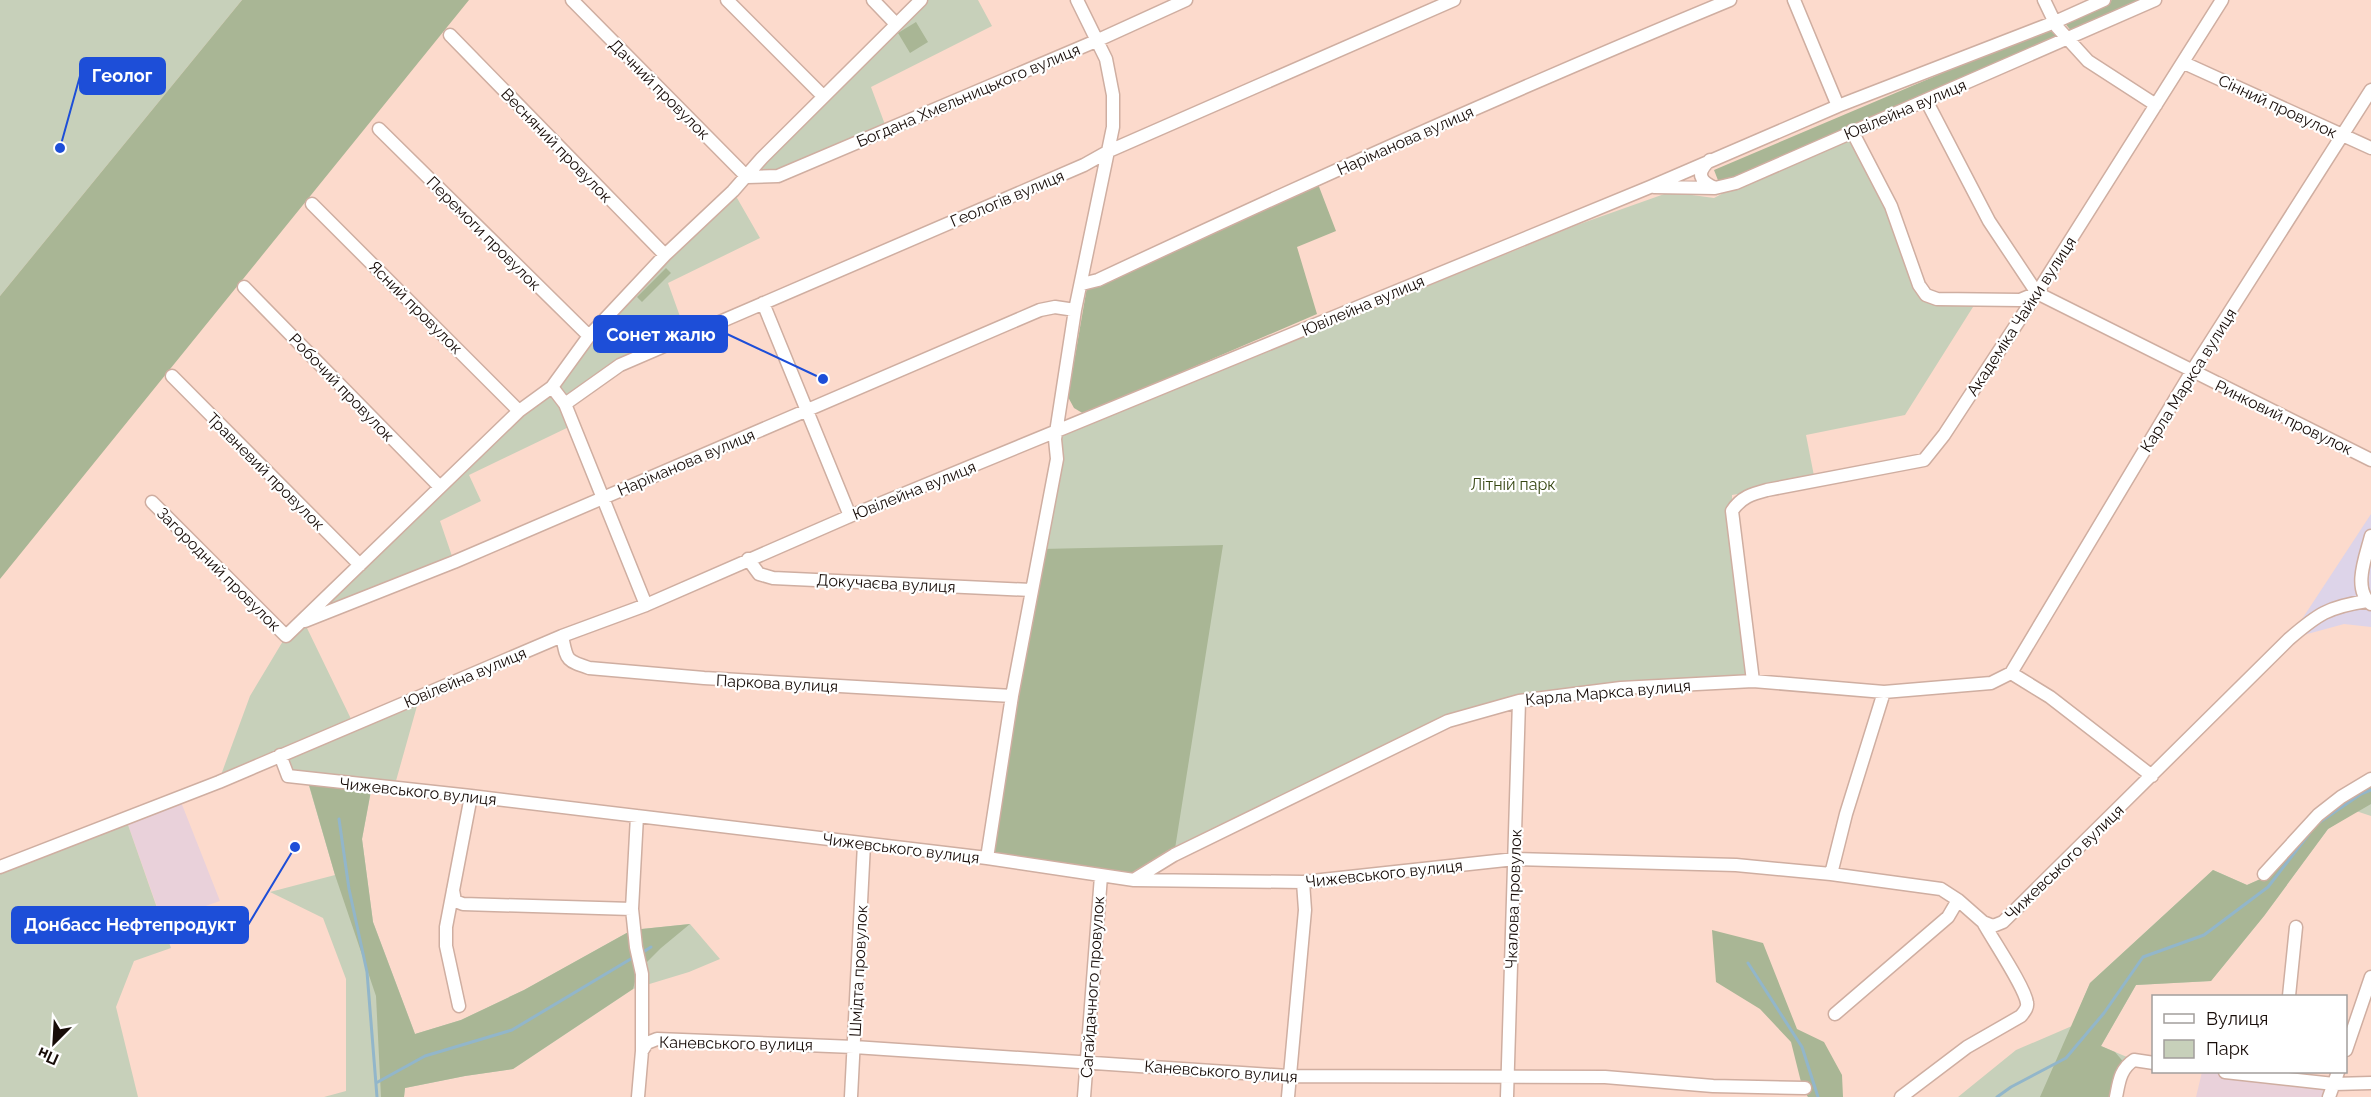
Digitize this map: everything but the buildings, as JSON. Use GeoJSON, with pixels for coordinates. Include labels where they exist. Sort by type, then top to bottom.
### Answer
{"type":"FeatureCollection","features":[{"type":"Feature","properties":{"kind":"street","name":"Дачний провулок"},"geometry":{"type":"LineString","coordinates":[[572,0],[747,177]]}},
{"type":"Feature","properties":{"kind":"street"},"geometry":{"type":"LineString","coordinates":[[727,0],[823,96]]}},
{"type":"Feature","properties":{"kind":"street"},"geometry":{"type":"LineString","coordinates":[[873,0],[896,24]]}},
{"type":"Feature","properties":{"kind":"street"},"geometry":{"type":"LineString","coordinates":[[298,624],[519,411],[552,387],[589,336],[665,255],[747,177],[762,158],[921,0]]}},
{"type":"Feature","properties":{"kind":"street"},"geometry":{"type":"LineString","coordinates":[[987,858],[1012,696],[1057,459],[1056,431],[1075,310],[1113,127],[1113,95],[1106,59],[1077,0]]}},
{"type":"Feature","properties":{"kind":"street","name":"Богдана Хмельницького вулиця"},"geometry":{"type":"LineString","coordinates":[[747,177],[778,176],[1096,41],[1186,0]]}},
{"type":"Feature","properties":{"kind":"street","name":"Геологів вулиця"},"geometry":{"type":"LineString","coordinates":[[565,404],[620,365],[1084,165],[1109,151],[1454,0]]}},
{"type":"Feature","properties":{"kind":"street","name":"Наріманова вулиця"},"geometry":{"type":"LineString","coordinates":[[1082,284],[1098,280],[1289,191],[1592,57],[1730,0]]}},
{"type":"Feature","properties":{"kind":"street"},"geometry":{"type":"LineString","coordinates":[[1794,0],[1838,105]]}},
{"type":"Feature","properties":{"kind":"street"},"geometry":{"type":"LineString","coordinates":[[2044,0],[2067,40],[2088,61],[2156,105]]}},
{"type":"Feature","properties":{"kind":"street","name":"Ювілейна вулиця"},"geometry":{"type":"LineString","coordinates":[[0,867],[179,798],[562,636],[646,604],[850,516],[1650,187],[1838,105],[2055,22],[2104,0]]}},
{"type":"Feature","properties":{"kind":"street","name":"Ювілейна вулиця"},"geometry":{"type":"LineString","coordinates":[[1650,187],[1715,188],[1736,183],[2155,0]]}},
{"type":"Feature","properties":{"kind":"street","name":"Академіка Чайки вулиця"},"geometry":{"type":"LineString","coordinates":[[1753,681],[1732,511],[1738,502],[1749,495],[1924,460],[1944,435],[2037,293],[2222,0]]}},
{"type":"Feature","properties":{"kind":"street","name":"Весняний провулок"},"geometry":{"type":"LineString","coordinates":[[450,35],[665,255]]}},
{"type":"Feature","properties":{"kind":"street","name":"Сінний провулок"},"geometry":{"type":"LineString","coordinates":[[2184,63],[2371,148]]}},
{"type":"Feature","properties":{"kind":"street","name":"Карла Маркса вулиця"},"geometry":{"type":"LineString","coordinates":[[1134,880],[1174,855],[1448,721],[1519,700],[1621,688],[1753,681],[1884,692],[1991,683],[2011,673],[2192,371],[2371,90]]}},
{"type":"Feature","properties":{"kind":"street","name":"Ринковий провулок"},"geometry":{"type":"LineString","coordinates":[[1926,100],[1989,221],[2037,293],[2371,460]]}},
{"type":"Feature","properties":{"kind":"street","name":"Перемоги провулок"},"geometry":{"type":"LineString","coordinates":[[379,129],[589,336]]}},
{"type":"Feature","properties":{"kind":"street"},"geometry":{"type":"LineString","coordinates":[[1852,131],[1891,206],[1912,268],[1926,295],[1937,299],[2020,300],[2037,293]]}},
{"type":"Feature","properties":{"kind":"street"},"geometry":{"type":"LineString","coordinates":[[1710,160],[1702,168],[1701,178],[1704,183],[1715,188]]}},
{"type":"Feature","properties":{"kind":"street","name":"Ясний провулок"},"geometry":{"type":"LineString","coordinates":[[312,204],[519,411]]}},
{"type":"Feature","properties":{"kind":"street","name":"Робочий провулок"},"geometry":{"type":"LineString","coordinates":[[244,286],[440,488]]}},
{"type":"Feature","properties":{"kind":"street"},"geometry":{"type":"LineString","coordinates":[[763,303],[850,516]]}},
{"type":"Feature","properties":{"kind":"street","name":"Наріманова вулиця"},"geometry":{"type":"LineString","coordinates":[[298,624],[454,562],[1040,310],[1055,307],[1075,310]]}},
{"type":"Feature","properties":{"kind":"street","name":"Травневий провулок"},"geometry":{"type":"LineString","coordinates":[[172,376],[360,565]]}},
{"type":"Feature","properties":{"kind":"street"},"geometry":{"type":"LineString","coordinates":[[552,387],[565,404],[646,604]]}},
{"type":"Feature","properties":{"kind":"street","name":"Загородний провулок"},"geometry":{"type":"LineString","coordinates":[[152,502],[286,636],[298,624]]}},
{"type":"Feature","properties":{"kind":"street","name":"Чижевського вулиця"},"geometry":{"type":"LineString","coordinates":[[280,755],[288,776],[987,858],[1134,880],[1303,882],[1515,859],[1736,865],[1831,874],[1941,889],[1958,900],[1983,922],[1993,926],[2003,922],[2289,639],[2313,618],[2339,606],[2369,603],[2361,585],[2363,565],[2371,536]]}},
{"type":"Feature","properties":{"kind":"street","name":"Докучаєва вулиця"},"geometry":{"type":"LineString","coordinates":[[748,560],[759,574],[773,578],[1031,590]]}},
{"type":"Feature","properties":{"kind":"street","name":"Паркова вулиця"},"geometry":{"type":"LineString","coordinates":[[562,636],[566,657],[589,668],[704,678],[1012,696]]}},
{"type":"Feature","properties":{"kind":"street"},"geometry":{"type":"LineString","coordinates":[[2011,673],[2050,697],[2152,776]]}},
{"type":"Feature","properties":{"kind":"street"},"geometry":{"type":"LineString","coordinates":[[1831,874],[1846,814],[1884,692]]}},
{"type":"Feature","properties":{"kind":"street","name":"Чкалова провулок"},"geometry":{"type":"LineString","coordinates":[[1507,1097],[1519,700]]}},
{"type":"Feature","properties":{"kind":"street"},"geometry":{"type":"LineString","coordinates":[[2264,874],[2318,815],[2341,797],[2371,779]]}},
{"type":"Feature","properties":{"kind":"street"},"geometry":{"type":"LineString","coordinates":[[459,1006],[446,946],[446,927],[471,796]]}},
{"type":"Feature","properties":{"kind":"street"},"geometry":{"type":"LineString","coordinates":[[637,816],[632,909],[636,947],[642,974],[642,1051],[638,1097]]}},
{"type":"Feature","properties":{"kind":"street","name":"Шмідта провулок"},"geometry":{"type":"LineString","coordinates":[[850,1097],[864,844]]}},
{"type":"Feature","properties":{"kind":"street","name":"Сагайдачного провулок"},"geometry":{"type":"LineString","coordinates":[[1084,1097],[1101,876]]}},
{"type":"Feature","properties":{"kind":"street"},"geometry":{"type":"LineString","coordinates":[[1288,1097],[1288,1076],[1305,910],[1303,882]]}},
{"type":"Feature","properties":{"kind":"street"},"geometry":{"type":"LineString","coordinates":[[453,890],[456,901],[464,904],[632,909]]}},
{"type":"Feature","properties":{"kind":"street"},"geometry":{"type":"LineString","coordinates":[[1835,1014],[1948,917],[1958,900]]}},
{"type":"Feature","properties":{"kind":"street"},"geometry":{"type":"LineString","coordinates":[[1901,1097],[1967,1047],[2022,1016],[2026,1010],[2027,1003],[2020,985],[1983,922]]}},
{"type":"Feature","properties":{"kind":"street"},"geometry":{"type":"LineString","coordinates":[[2289,995],[2296,927]]}},
{"type":"Feature","properties":{"kind":"street"},"geometry":{"type":"LineString","coordinates":[[2347,1047],[2371,977]]}},
{"type":"Feature","properties":{"kind":"street","name":"Каневського вулиця"},"geometry":{"type":"LineString","coordinates":[[642,1051],[647,1043],[657,1039],[854,1047],[1288,1076],[1605,1077],[1714,1091],[1805,1088]]}},
{"type":"Feature","properties":{"kind":"street"},"geometry":{"type":"LineString","coordinates":[[2116,1097],[2126,1065],[2134,1060],[2152,1063]]}},
{"type":"Feature","properties":{"kind":"street"},"geometry":{"type":"LineString","coordinates":[[2249,1073],[2336,1078],[2371,1083]]}},
{"type":"Feature","properties":{"kind":"street"},"geometry":{"type":"LineString","coordinates":[[2329,1097],[2336,1078]]}},
{"type":"Feature","properties":{"kind":"shaded area"},"geometry":{"type":"Polygon","coordinates":[[[2371,514],[2371,627],[2344,624],[2289,639],[2371,514]]]}},
{"type":"Feature","properties":{"kind":"shaded area"},"geometry":{"type":"Polygon","coordinates":[[[181,802],[220,901],[162,921],[127,822],[181,802]]]}},
{"type":"Feature","properties":{"kind":"shaded area"},"geometry":{"type":"Polygon","coordinates":[[[2202,1073],[2234,1073],[2334,1084],[2329,1097],[2196,1097],[2202,1073]]]}},
{"type":"Feature","properties":{"kind":"green space"},"geometry":{"type":"Polygon","coordinates":[[[0,0],[242,0],[0,296],[0,0]]]}},
{"type":"Feature","properties":{"kind":"green space"},"geometry":{"type":"Polygon","coordinates":[[[242,0],[469,0],[0,579],[0,296],[242,0]]]}},
{"type":"Feature","properties":{"kind":"green space"},"geometry":{"type":"Polygon","coordinates":[[[921,0],[978,0],[992,26],[871,87],[887,130],[778,176],[747,177],[921,0]]]}},
{"type":"Feature","properties":{"kind":"green space"},"geometry":{"type":"Polygon","coordinates":[[[2112,0],[2148,0],[2073,33],[2063,21],[2112,0]]]}},
{"type":"Feature","properties":{"kind":"green space"},"geometry":{"type":"Polygon","coordinates":[[[916,22],[928,42],[910,53],[898,33],[916,22]]]}},
{"type":"Feature","properties":{"kind":"green space"},"geometry":{"type":"Polygon","coordinates":[[[2049,28],[2060,40],[1721,188],[1714,170],[2049,28]]]}},
{"type":"Feature","properties":{"kind":"green space","name":"Літній парк"},"geometry":{"type":"Polygon","coordinates":[[[1850,139],[1891,206],[1926,295],[1978,299],[1905,415],[1806,435],[1815,481],[1732,495],[1753,681],[1621,688],[1448,721],[1174,855],[1041,549],[1055,439],[1577,225],[1670,192],[1714,198],[1737,186],[1850,139]]]}},
{"type":"Feature","properties":{"kind":"green space"},"geometry":{"type":"Polygon","coordinates":[[[1318,184],[1336,231],[1297,247],[1317,314],[1084,414],[1074,408],[1068,397],[1087,287],[1318,184]]]}},
{"type":"Feature","properties":{"kind":"green space"},"geometry":{"type":"Polygon","coordinates":[[[733,191],[760,238],[668,283],[687,336],[620,365],[565,403],[573,425],[469,475],[481,501],[440,521],[454,562],[306,626],[352,721],[221,775],[250,696],[286,636],[552,387],[589,336],[733,191]]]}},
{"type":"Feature","properties":{"kind":"green space"},"geometry":{"type":"Polygon","coordinates":[[[666,268],[671,273],[642,302],[637,297],[666,268]]]}},
{"type":"Feature","properties":{"kind":"green space"},"geometry":{"type":"Polygon","coordinates":[[[1223,545],[1174,855],[1134,880],[987,858],[1041,549],[1223,545]]]}},
{"type":"Feature","properties":{"kind":"green space"},"geometry":{"type":"Polygon","coordinates":[[[417,706],[394,788],[372,786],[362,839],[373,922],[415,1034],[461,1020],[524,990],[632,930],[690,924],[720,959],[689,972],[633,989],[513,1069],[405,1088],[404,1097],[324,1097],[346,1091],[346,979],[323,918],[270,892],[335,875],[307,779],[288,776],[282,759],[417,706]]]}},
{"type":"Feature","properties":{"kind":"green space"},"geometry":{"type":"Polygon","coordinates":[[[307,778],[372,785],[362,839],[373,922],[415,1034],[461,1020],[524,990],[632,930],[690,924],[638,971],[633,989],[513,1069],[405,1088],[404,1097],[381,1097],[376,996],[335,875],[307,778]]]}},
{"type":"Feature","properties":{"kind":"green space"},"geometry":{"type":"Polygon","coordinates":[[[2371,779],[2371,816],[2356,811],[2328,829],[2264,916],[2211,981],[2136,985],[2101,1046],[2134,1060],[2116,1097],[1958,1097],[2016,1050],[2072,1026],[2090,983],[2213,870],[2247,885],[2265,877],[2371,779]]]}},
{"type":"Feature","properties":{"kind":"green space"},"geometry":{"type":"Polygon","coordinates":[[[2371,779],[2371,804],[2328,829],[2264,916],[2211,981],[2136,985],[2101,1046],[2115,1052],[2126,1065],[2116,1097],[2040,1097],[2090,983],[2213,870],[2247,885],[2265,877],[2318,815],[2371,779]]]}},
{"type":"Feature","properties":{"kind":"green space"},"geometry":{"type":"Polygon","coordinates":[[[127,822],[171,948],[134,961],[116,1007],[138,1097],[0,1097],[0,872],[127,822]]]}},
{"type":"Feature","properties":{"kind":"green space"},"geometry":{"type":"Polygon","coordinates":[[[1712,930],[1763,943],[1797,1029],[1824,1042],[1842,1075],[1843,1097],[1808,1097],[1803,1090],[1791,1042],[1760,1009],[1716,982],[1712,930]]]}},
{"type":"Feature","properties":{"kind":"waterway"},"geometry":{"type":"LineString","coordinates":[[2317,824],[2361,794],[2371,790]]}},
{"type":"Feature","properties":{"kind":"waterway"},"geometry":{"type":"LineString","coordinates":[[339,819],[349,889],[367,972],[377,1097]]}},
{"type":"Feature","properties":{"kind":"waterway"},"geometry":{"type":"LineString","coordinates":[[1997,1097],[2011,1087],[2066,1058],[2104,1013],[2143,957],[2204,935],[2268,887],[2309,834]]}},
{"type":"Feature","properties":{"kind":"waterway"},"geometry":{"type":"LineString","coordinates":[[640,954],[651,947]]}},
{"type":"Feature","properties":{"kind":"waterway"},"geometry":{"type":"LineString","coordinates":[[376,1083],[425,1056],[512,1030],[634,957]]}},
{"type":"Feature","properties":{"kind":"waterway"},"geometry":{"type":"LineString","coordinates":[[1748,963],[1802,1047],[1818,1097]]}},
{"type":"Feature","properties":{"kind":"place","name":"Геолог"},"geometry":{"type":"Point","coordinates":[60,148]}},
{"type":"Feature","properties":{"kind":"place","name":"Сонет жалю"},"geometry":{"type":"Point","coordinates":[823,379]}},
{"type":"Feature","properties":{"kind":"place","name":"Донбасс Нефтепродукт"},"geometry":{"type":"Point","coordinates":[295,847]}}]}
